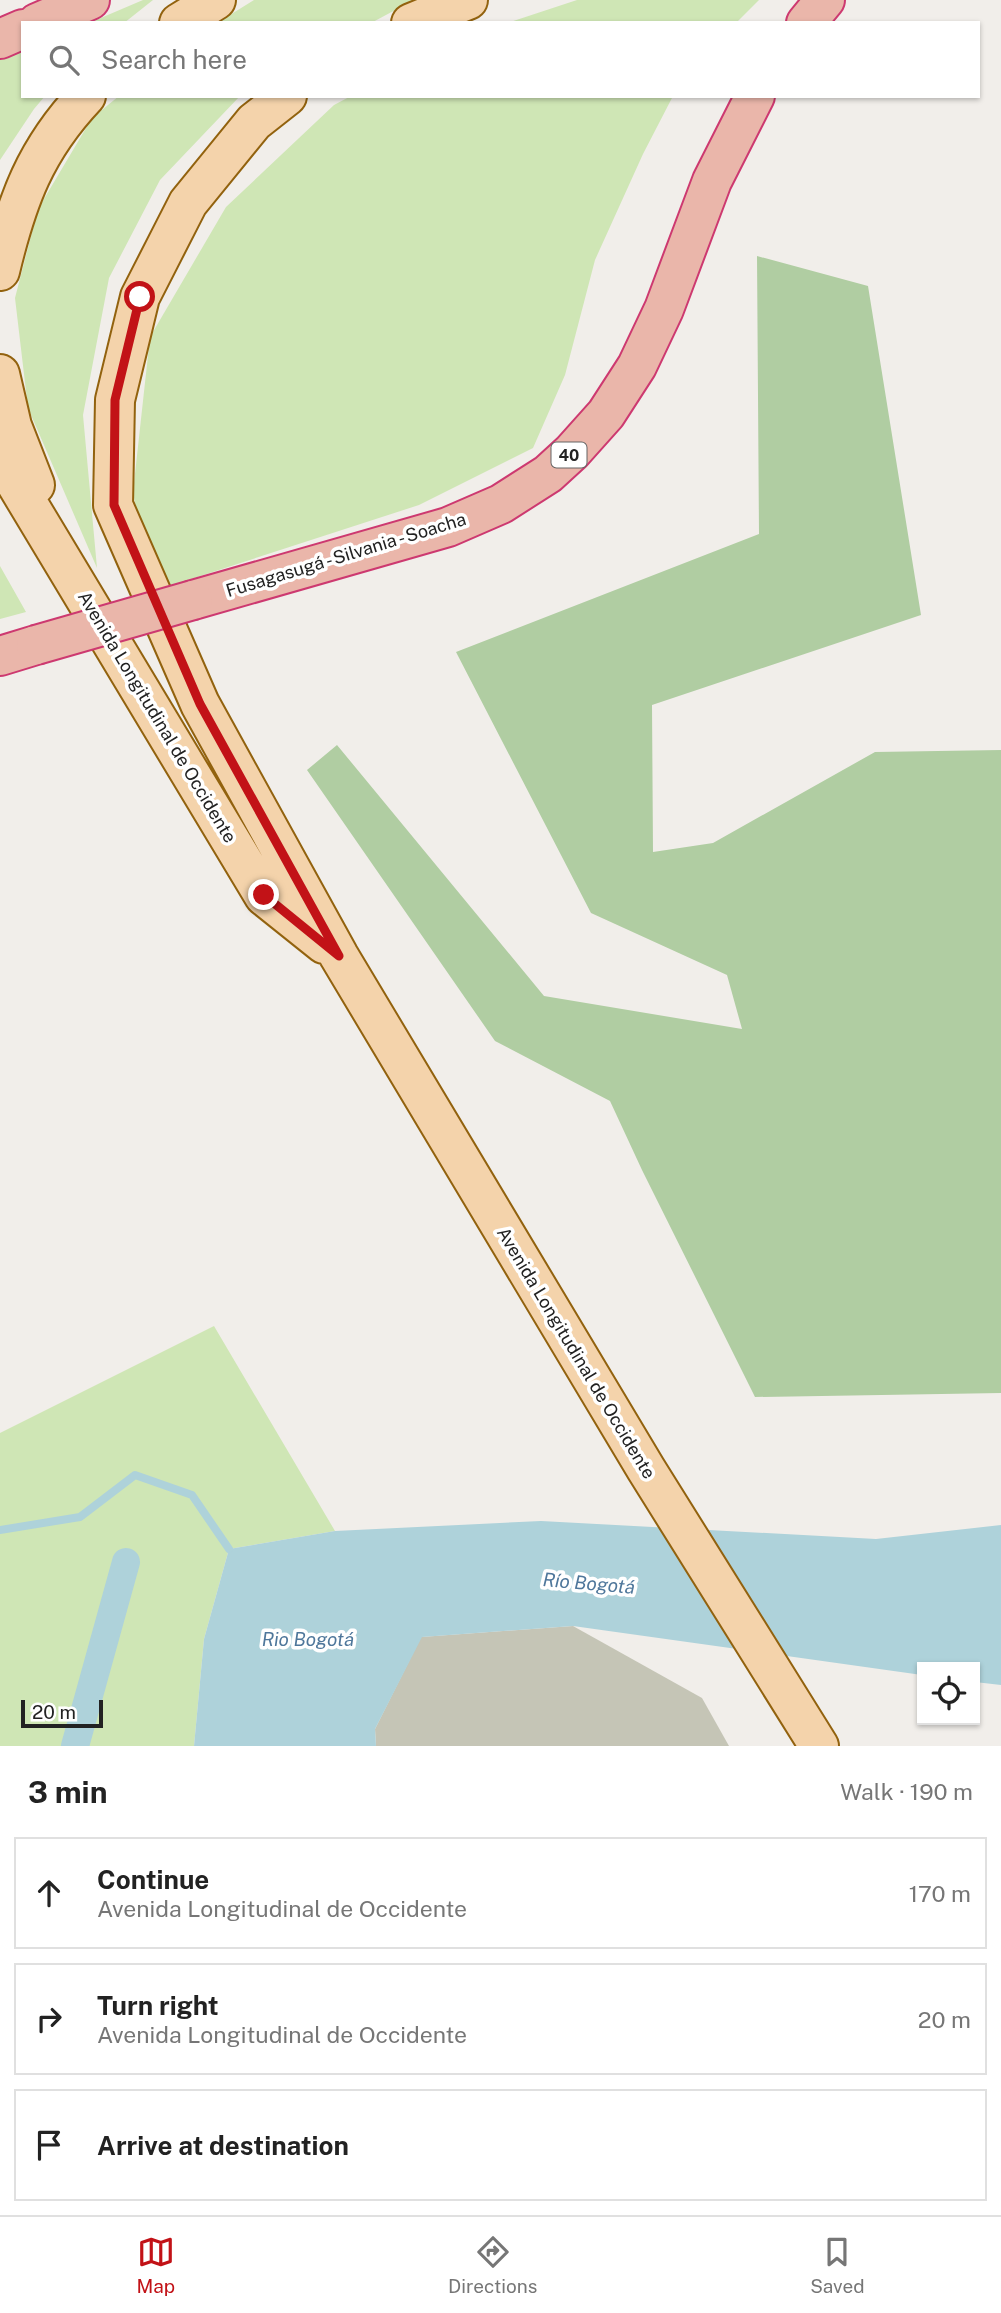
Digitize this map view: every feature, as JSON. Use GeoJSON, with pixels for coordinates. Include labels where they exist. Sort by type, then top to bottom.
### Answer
{"type":"FeatureCollection","features":[{"type":"Feature","properties":{"kind":"highway"},"geometry":{"type":"LineString","coordinates":[[42,21],[90,0]]}},
{"type":"Feature","properties":{"kind":"highway"},"geometry":{"type":"LineString","coordinates":[[808,21],[825,0]]}},
{"type":"Feature","properties":{"kind":"highway"},"geometry":{"type":"LineString","coordinates":[[0,39],[21,30]]}},
{"type":"Feature","properties":{"kind":"highway","name":"Fusagasugá - Silvania - Soacha"},"geometry":{"type":"LineString","coordinates":[[0,656],[448,527],[501,504],[548,474],[606,414],[637,366],[664,309],[712,181],[754,98]]}},
{"type":"Feature","properties":{"kind":"main road"},"geometry":{"type":"LineString","coordinates":[[182,21],[216,0]]}},
{"type":"Feature","properties":{"kind":"main road"},"geometry":{"type":"LineString","coordinates":[[416,21],[468,0]]}},
{"type":"Feature","properties":{"kind":"main road"},"geometry":{"type":"LineString","coordinates":[[0,271],[11,224],[34,166],[64,120],[84,98]]}},
{"type":"Feature","properties":{"kind":"main road","name":"Avenida Longitudinal de Occidente"},"geometry":{"type":"LineString","coordinates":[[284,98],[254,122],[188,203],[140,297],[115,400],[114,505],[200,704],[339,956],[646,1469],[819,1746]]}},
{"type":"Feature","properties":{"kind":"main road"},"geometry":{"type":"LineString","coordinates":[[0,374],[12,426],[81,592]]}},
{"type":"Feature","properties":{"kind":"main road","name":"Avenida Longitudinal de Occidente"},"geometry":{"type":"LineString","coordinates":[[0,457],[264,895],[339,956]]}},
{"type":"Feature","properties":{"kind":"shaded area"},"geometry":{"type":"Polygon","coordinates":[[[573,1626],[702,1698],[729,1746],[376,1746],[375,1729],[421,1637],[573,1626]]]}},
{"type":"Feature","properties":{"kind":"green space"},"geometry":{"type":"Polygon","coordinates":[[[143,0],[153,0],[127,21],[94,21],[143,0]]]}},
{"type":"Feature","properties":{"kind":"green space"},"geometry":{"type":"Polygon","coordinates":[[[254,0],[414,0],[375,21],[220,21],[254,0]]]}},
{"type":"Feature","properties":{"kind":"green space"},"geometry":{"type":"Polygon","coordinates":[[[577,0],[759,0],[738,21],[513,21],[577,0]]]}},
{"type":"Feature","properties":{"kind":"green space"},"geometry":{"type":"Polygon","coordinates":[[[21,52],[21,98],[43,98],[0,160],[0,60],[21,52]]]}},
{"type":"Feature","properties":{"kind":"green space"},"geometry":{"type":"Polygon","coordinates":[[[117,98],[238,98],[160,180],[109,278],[83,415],[97,568],[28,408],[15,298],[38,209],[92,118],[117,98]]]}},
{"type":"Feature","properties":{"kind":"green space"},"geometry":{"type":"Polygon","coordinates":[[[347,98],[672,98],[643,154],[595,260],[565,375],[533,448],[419,505],[151,592],[133,492],[150,337],[226,207],[334,105],[347,98]]]}},
{"type":"Feature","properties":{"kind":"green space"},"geometry":{"type":"Polygon","coordinates":[[[757,256],[868,286],[921,615],[652,705],[653,852],[713,843],[875,752],[1001,750],[1001,1393],[755,1397],[610,1101],[495,1041],[307,770],[337,745],[544,996],[742,1029],[727,975],[591,913],[456,652],[759,534],[757,256]]]}},
{"type":"Feature","properties":{"kind":"green space"},"geometry":{"type":"Polygon","coordinates":[[[0,566],[26,612],[0,619],[0,566]]]}},
{"type":"Feature","properties":{"kind":"green space"},"geometry":{"type":"Polygon","coordinates":[[[214,1326],[335,1531],[229,1549],[204,1639],[194,1746],[0,1746],[0,1433],[214,1326]]]}},
{"type":"Feature","properties":{"kind":"water","name":"Rio Bogotá"},"geometry":{"type":"Polygon","coordinates":[[[541,1521],[876,1539],[1001,1525],[1001,1685],[980,1683],[980,1662],[917,1662],[917,1674],[573,1626],[422,1637],[375,1729],[376,1746],[194,1746],[204,1639],[229,1549],[335,1531],[541,1521]]]}},
{"type":"Feature","properties":{"kind":"waterway"},"geometry":{"type":"LineString","coordinates":[[0,1530],[80,1517],[135,1475],[192,1495],[229,1549]]}},
{"type":"Feature","properties":{"kind":"waterway"},"geometry":{"type":"LineString","coordinates":[[75,1746],[126,1562]]}},
{"type":"Feature","properties":{"kind":"route"},"geometry":{"type":"LineString","coordinates":[[140,297],[115,400],[114,505],[200,704],[339,956],[264,895]]}},
{"type":"Feature","properties":{"kind":"water label","name":"Río Bogotá"},"geometry":{"type":"Point","coordinates":[589,1583]}}]}
